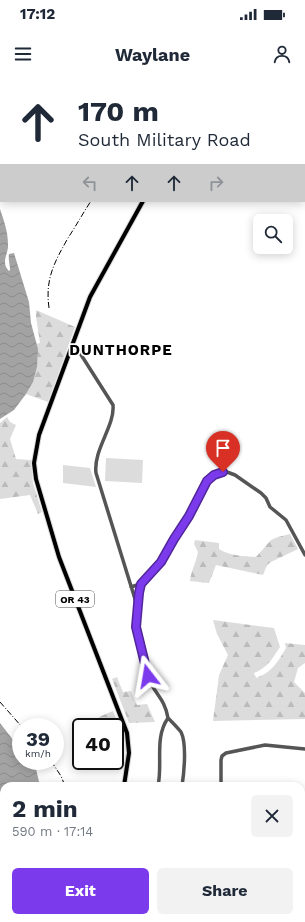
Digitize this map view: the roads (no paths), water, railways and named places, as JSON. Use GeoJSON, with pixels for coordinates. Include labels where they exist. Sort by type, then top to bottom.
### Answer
{"type":"FeatureCollection","features":[{"type":"Feature","properties":{"kind":"main road","name":"OR 43"},"geometry":{"type":"LineString","coordinates":[[125,782],[129,753],[127,734],[59,557],[40,494],[35,469],[35,452],[39,434],[90,297],[142,202]]}},
{"type":"Feature","properties":{"kind":"street"},"geometry":{"type":"LineString","coordinates":[[72,346],[78,350],[113,406],[113,412],[96,459],[95,471],[132,587],[137,610]]}},
{"type":"Feature","properties":{"kind":"street"},"geometry":{"type":"LineString","coordinates":[[132,587],[138,586],[156,569],[189,516],[207,481],[214,475],[222,472],[235,474],[261,493],[266,498],[270,507],[286,520],[305,554]]}},
{"type":"Feature","properties":{"kind":"street"},"geometry":{"type":"LineString","coordinates":[[143,581],[137,610],[137,632],[148,676],[154,689],[165,705],[168,718],[179,730],[182,736],[184,766],[182,782]]}},
{"type":"Feature","properties":{"kind":"street"},"geometry":{"type":"LineString","coordinates":[[159,782],[161,732],[163,725],[168,718]]}},
{"type":"Feature","properties":{"kind":"street"},"geometry":{"type":"LineString","coordinates":[[221,782],[221,761],[222,756],[226,753],[265,745],[305,749]]}},
{"type":"Feature","properties":{"kind":"water"},"geometry":{"type":"Polygon","coordinates":[[[0,209],[6,226],[8,240],[5,261],[6,268],[9,271],[10,270],[9,254],[14,253],[29,302],[31,323],[38,349],[37,367],[33,382],[14,410],[0,419],[0,209]]]}},
{"type":"Feature","properties":{"kind":"water"},"geometry":{"type":"Polygon","coordinates":[[[0,723],[12,738],[12,770],[36,770],[39,782],[0,782],[0,723]]]}},
{"type":"Feature","properties":{"kind":"railway"},"geometry":{"type":"LineString","coordinates":[[49,308],[48,288],[55,263],[68,238],[90,202]]}},
{"type":"Feature","properties":{"kind":"railway"},"geometry":{"type":"LineString","coordinates":[[0,702],[14,718]]}},
{"type":"Feature","properties":{"kind":"railway"},"geometry":{"type":"LineString","coordinates":[[57,770],[63,782]]}},
{"type":"Feature","properties":{"kind":"district","name":"DUNTHORPE"},"geometry":{"type":"Point","coordinates":[121,350]}}]}
